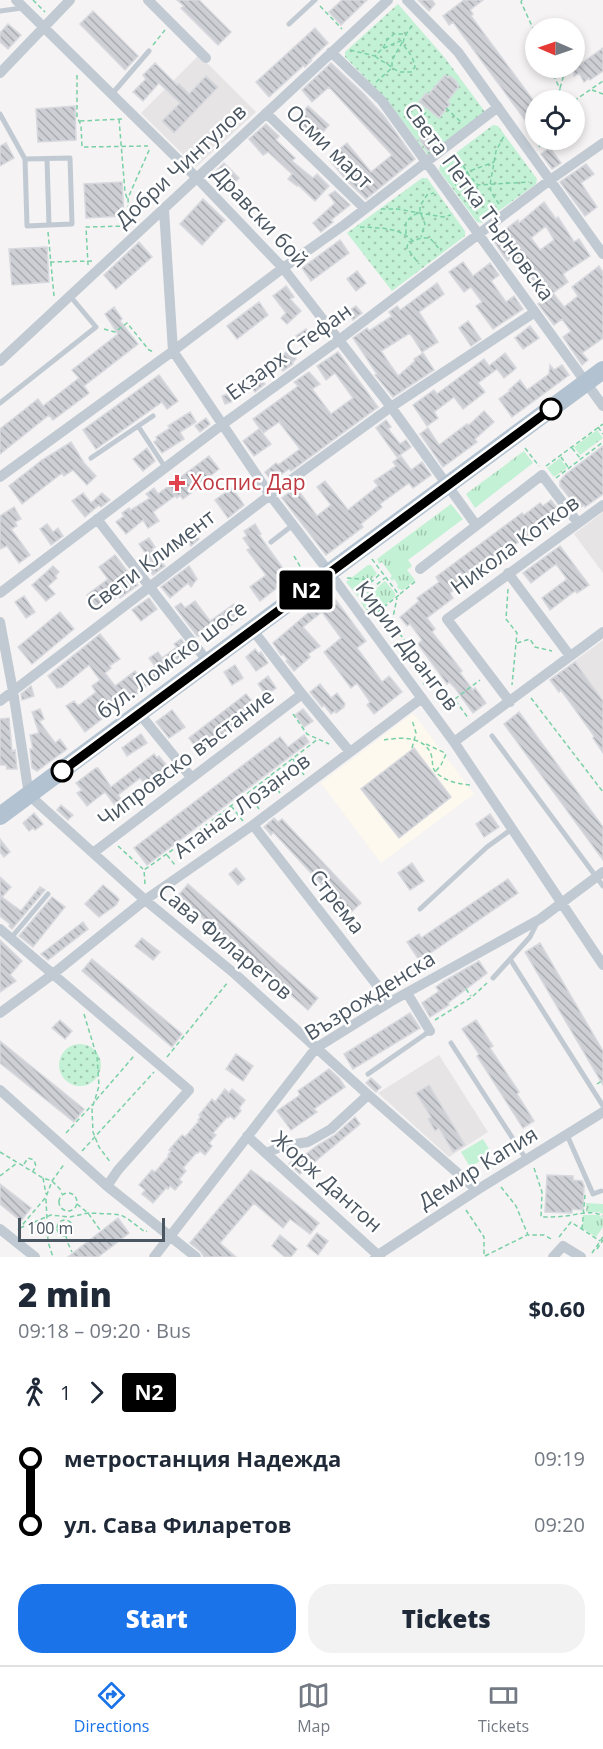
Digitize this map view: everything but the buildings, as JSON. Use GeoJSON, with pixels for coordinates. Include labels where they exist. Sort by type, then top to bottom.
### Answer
{"type":"FeatureCollection","features":[{"type":"Feature","properties":{"kind":"main road","name":"бул. Ломско шосе"},"geometry":{"type":"LineString","coordinates":[[0,816],[252,629],[336,574],[447,486],[603,370]]}},
{"type":"Feature","properties":{"kind":"street"},"geometry":{"type":"LineString","coordinates":[[0,73],[70,0]]}},
{"type":"Feature","properties":{"kind":"street"},"geometry":{"type":"LineString","coordinates":[[148,0],[206,58]]}},
{"type":"Feature","properties":{"kind":"street","name":"Добри Чинтулов"},"geometry":{"type":"LineString","coordinates":[[0,361],[388,0]]}},
{"type":"Feature","properties":{"kind":"street"},"geometry":{"type":"LineString","coordinates":[[407,0],[458,52],[603,254]]}},
{"type":"Feature","properties":{"kind":"street","name":"Дравски бой"},"geometry":{"type":"LineString","coordinates":[[20,4],[197,178],[283,268],[391,408],[476,525]]}},
{"type":"Feature","properties":{"kind":"street","name":"Света Петка Търновска"},"geometry":{"type":"LineString","coordinates":[[334,49],[382,101],[603,406]]}},
{"type":"Feature","properties":{"kind":"street"},"geometry":{"type":"LineString","coordinates":[[0,477],[283,268],[345,225],[498,107]]}},
{"type":"Feature","properties":{"kind":"street","name":"Осми март"},"geometry":{"type":"LineString","coordinates":[[266,113],[365,209]]}},
{"type":"Feature","properties":{"kind":"street","name":"Екзарх Стефан"},"geometry":{"type":"LineString","coordinates":[[0,593],[223,424],[603,143]]}},
{"type":"Feature","properties":{"kind":"street"},"geometry":{"type":"LineString","coordinates":[[164,210],[170,353]]}},
{"type":"Feature","properties":{"kind":"street","name":"Свети Климент"},"geometry":{"type":"LineString","coordinates":[[0,701],[270,495],[391,408],[534,312]]}},
{"type":"Feature","properties":{"kind":"street","name":"Кирил Дрангов"},"geometry":{"type":"LineString","coordinates":[[170,353],[223,424],[270,495],[336,574],[354,607],[454,742],[603,965]]}},
{"type":"Feature","properties":{"kind":"street"},"geometry":{"type":"LineString","coordinates":[[420,569],[542,475],[578,523]]}},
{"type":"Feature","properties":{"kind":"street","name":"Никола Котков"},"geometry":{"type":"LineString","coordinates":[[510,702],[447,619],[603,506]]}},
{"type":"Feature","properties":{"kind":"street"},"geometry":{"type":"LineString","coordinates":[[97,519],[207,662]]}},
{"type":"Feature","properties":{"kind":"street"},"geometry":{"type":"LineString","coordinates":[[508,573],[570,656]]}},
{"type":"Feature","properties":{"kind":"street"},"geometry":{"type":"LineString","coordinates":[[0,622],[29,795]]}},
{"type":"Feature","properties":{"kind":"street"},"geometry":{"type":"LineString","coordinates":[[252,629],[350,752]]}},
{"type":"Feature","properties":{"kind":"street"},"geometry":{"type":"LineString","coordinates":[[454,742],[603,632]]}},
{"type":"Feature","properties":{"kind":"street","name":"Чипровско въстание"},"geometry":{"type":"LineString","coordinates":[[93,853],[302,694]]}},
{"type":"Feature","properties":{"kind":"street","name":"Атанас Лозанов"},"geometry":{"type":"LineString","coordinates":[[0,1013],[146,900],[250,827],[423,698]]}},
{"type":"Feature","properties":{"kind":"street"},"geometry":{"type":"LineString","coordinates":[[139,713],[191,777]]}},
{"type":"Feature","properties":{"kind":"street","name":"Сава Филаретов"},"geometry":{"type":"LineString","coordinates":[[29,795],[146,900],[235,974],[477,1190]]}},
{"type":"Feature","properties":{"kind":"street","name":"Стрема"},"geometry":{"type":"LineString","coordinates":[[250,827],[390,1002]]}},
{"type":"Feature","properties":{"kind":"street","name":"Възрожденска"},"geometry":{"type":"LineString","coordinates":[[154,1257],[316,1048],[390,1002],[540,919],[600,874]]}},
{"type":"Feature","properties":{"kind":"street"},"geometry":{"type":"LineString","coordinates":[[0,929],[189,1090],[118,1170],[107,1186]]}},
{"type":"Feature","properties":{"kind":"street"},"geometry":{"type":"LineString","coordinates":[[407,993],[428,1028]]}},
{"type":"Feature","properties":{"kind":"street"},"geometry":{"type":"LineString","coordinates":[[0,1090],[70,1155],[196,1257]]}},
{"type":"Feature","properties":{"kind":"street"},"geometry":{"type":"LineString","coordinates":[[266,1153],[283,1146],[308,1142],[331,1129],[368,1095]]}},
{"type":"Feature","properties":{"kind":"street","name":"Демир Капия"},"geometry":{"type":"LineString","coordinates":[[378,1256],[477,1190],[603,1112]]}},
{"type":"Feature","properties":{"kind":"street","name":"Жорж Дантон"},"geometry":{"type":"LineString","coordinates":[[247,1136],[378,1256]]}},
{"type":"Feature","properties":{"kind":"street"},"geometry":{"type":"LineString","coordinates":[[0,1228],[35,1257]]}},
{"type":"Feature","properties":{"kind":"street"},"geometry":{"type":"LineString","coordinates":[[553,1257],[563,1246],[581,1257]]}},
{"type":"Feature","properties":{"kind":"lane"},"geometry":{"type":"LineString","coordinates":[[289,24],[315,0]]}},
{"type":"Feature","properties":{"kind":"lane"},"geometry":{"type":"LineString","coordinates":[[0,10],[20,4]]}},
{"type":"Feature","properties":{"kind":"lane"},"geometry":{"type":"LineString","coordinates":[[111,94],[149,51]]}},
{"type":"Feature","properties":{"kind":"lane"},"geometry":{"type":"LineString","coordinates":[[0,114],[25,159],[27,226],[72,224],[69,158],[25,159]]}},
{"type":"Feature","properties":{"kind":"lane"},"geometry":{"type":"LineString","coordinates":[[47,159],[48,225]]}},
{"type":"Feature","properties":{"kind":"lane"},"geometry":{"type":"LineString","coordinates":[[0,403],[96,327],[70,296]]}},
{"type":"Feature","properties":{"kind":"lane"},"geometry":{"type":"LineString","coordinates":[[91,458],[153,416]]}},
{"type":"Feature","properties":{"kind":"lane"},"geometry":{"type":"LineString","coordinates":[[138,426],[165,468]]}},
{"type":"Feature","properties":{"kind":"lane"},"geometry":{"type":"LineString","coordinates":[[271,542],[293,525]]}},
{"type":"Feature","properties":{"kind":"lane"},"geometry":{"type":"LineString","coordinates":[[492,736],[600,874],[603,886]]}},
{"type":"Feature","properties":{"kind":"lane"},"geometry":{"type":"LineString","coordinates":[[420,909],[487,847],[512,829]]}},
{"type":"Feature","properties":{"kind":"lane"},"geometry":{"type":"LineString","coordinates":[[11,939],[48,894]]}},
{"type":"Feature","properties":{"kind":"lane"},"geometry":{"type":"LineString","coordinates":[[492,978],[530,937],[540,919]]}},
{"type":"Feature","properties":{"kind":"lane"},"geometry":{"type":"LineString","coordinates":[[510,959],[603,1106]]}},
{"type":"Feature","properties":{"kind":"lane"},"geometry":{"type":"LineString","coordinates":[[368,1074],[428,1028]]}},
{"type":"Feature","properties":{"kind":"lane"},"geometry":{"type":"LineString","coordinates":[[451,1043],[528,1158]]}},
{"type":"Feature","properties":{"kind":"lane"},"geometry":{"type":"LineString","coordinates":[[567,1135],[593,1194],[602,1191]]}},
{"type":"Feature","properties":{"kind":"path"},"geometry":{"type":"LineString","coordinates":[[33,0],[52,19]]}},
{"type":"Feature","properties":{"kind":"path"},"geometry":{"type":"LineString","coordinates":[[315,0],[348,36]]}},
{"type":"Feature","properties":{"kind":"path"},"geometry":{"type":"LineString","coordinates":[[522,0],[529,18]]}},
{"type":"Feature","properties":{"kind":"path"},"geometry":{"type":"LineString","coordinates":[[369,88],[392,68],[392,60],[406,34],[421,14]]}},
{"type":"Feature","properties":{"kind":"path"},"geometry":{"type":"LineString","coordinates":[[149,51],[171,22]]}},
{"type":"Feature","properties":{"kind":"path"},"geometry":{"type":"LineString","coordinates":[[375,56],[394,34],[406,34]]}},
{"type":"Feature","properties":{"kind":"path"},"geometry":{"type":"LineString","coordinates":[[382,49],[403,40]]}},
{"type":"Feature","properties":{"kind":"path"},"geometry":{"type":"LineString","coordinates":[[334,49],[375,56],[380,62],[388,63],[400,72],[411,72],[415,67],[414,61],[403,44],[403,40]]}},
{"type":"Feature","properties":{"kind":"path"},"geometry":{"type":"LineString","coordinates":[[76,59],[78,117],[81,125],[82,147],[151,146],[128,198]]}},
{"type":"Feature","properties":{"kind":"path"},"geometry":{"type":"LineString","coordinates":[[555,78],[560,89]]}},
{"type":"Feature","properties":{"kind":"path"},"geometry":{"type":"LineString","coordinates":[[560,89],[563,78]]}},
{"type":"Feature","properties":{"kind":"path"},"geometry":{"type":"LineString","coordinates":[[585,94],[603,81]]}},
{"type":"Feature","properties":{"kind":"path"},"geometry":{"type":"LineString","coordinates":[[591,90],[603,94]]}},
{"type":"Feature","properties":{"kind":"path"},"geometry":{"type":"LineString","coordinates":[[446,108],[470,129]]}},
{"type":"Feature","properties":{"kind":"path"},"geometry":{"type":"LineString","coordinates":[[406,134],[428,110]]}},
{"type":"Feature","properties":{"kind":"path"},"geometry":{"type":"LineString","coordinates":[[88,279],[87,227],[129,226],[119,119]]}},
{"type":"Feature","properties":{"kind":"path"},"geometry":{"type":"LineString","coordinates":[[79,121],[136,119]]}},
{"type":"Feature","properties":{"kind":"path"},"geometry":{"type":"LineString","coordinates":[[507,214],[493,196],[490,185],[496,151],[510,124]]}},
{"type":"Feature","properties":{"kind":"path"},"geometry":{"type":"LineString","coordinates":[[450,144],[478,185],[550,180]]}},
{"type":"Feature","properties":{"kind":"path"},"geometry":{"type":"LineString","coordinates":[[421,238],[425,224],[420,206],[427,195],[446,190],[461,182],[467,172],[494,162]]}},
{"type":"Feature","properties":{"kind":"path"},"geometry":{"type":"LineString","coordinates":[[365,209],[397,209],[443,216],[462,212],[478,185]]}},
{"type":"Feature","properties":{"kind":"path"},"geometry":{"type":"LineString","coordinates":[[406,234],[406,222],[420,212]]}},
{"type":"Feature","properties":{"kind":"path"},"geometry":{"type":"LineString","coordinates":[[48,225],[55,310]]}},
{"type":"Feature","properties":{"kind":"path"},"geometry":{"type":"LineString","coordinates":[[345,225],[388,229],[406,234],[413,241]]}},
{"type":"Feature","properties":{"kind":"path"},"geometry":{"type":"LineString","coordinates":[[426,275],[407,248],[408,242],[430,238],[447,260]]}},
{"type":"Feature","properties":{"kind":"path"},"geometry":{"type":"LineString","coordinates":[[50,262],[109,260]]}},
{"type":"Feature","properties":{"kind":"path"},"geometry":{"type":"LineString","coordinates":[[96,327],[115,332],[127,323],[149,350],[170,353]]}},
{"type":"Feature","properties":{"kind":"path"},"geometry":{"type":"LineString","coordinates":[[525,448],[537,465],[543,468],[603,424]]}},
{"type":"Feature","properties":{"kind":"path"},"geometry":{"type":"LineString","coordinates":[[598,428],[603,434]]}},
{"type":"Feature","properties":{"kind":"path"},"geometry":{"type":"LineString","coordinates":[[548,484],[603,441]]}},
{"type":"Feature","properties":{"kind":"path"},"geometry":{"type":"LineString","coordinates":[[572,447],[580,459]]}},
{"type":"Feature","properties":{"kind":"path"},"geometry":{"type":"LineString","coordinates":[[560,456],[569,468]]}},
{"type":"Feature","properties":{"kind":"path"},"geometry":{"type":"LineString","coordinates":[[294,556],[306,575]]}},
{"type":"Feature","properties":{"kind":"path"},"geometry":{"type":"LineString","coordinates":[[371,558],[398,596],[392,623]]}},
{"type":"Feature","properties":{"kind":"path"},"geometry":{"type":"LineString","coordinates":[[365,622],[421,577],[420,569]]}},
{"type":"Feature","properties":{"kind":"path"},"geometry":{"type":"LineString","coordinates":[[354,607],[368,597],[368,585],[382,573]]}},
{"type":"Feature","properties":{"kind":"path"},"geometry":{"type":"LineString","coordinates":[[508,573],[506,619],[517,633],[510,702]]}},
{"type":"Feature","properties":{"kind":"path"},"geometry":{"type":"LineString","coordinates":[[336,574],[345,578],[374,580]]}},
{"type":"Feature","properties":{"kind":"path"},"geometry":{"type":"LineString","coordinates":[[371,589],[385,577]]}},
{"type":"Feature","properties":{"kind":"path"},"geometry":{"type":"LineString","coordinates":[[382,609],[444,695],[452,696],[475,727]]}},
{"type":"Feature","properties":{"kind":"path"},"geometry":{"type":"LineString","coordinates":[[516,643],[530,639],[535,647],[570,656]]}},
{"type":"Feature","properties":{"kind":"path"},"geometry":{"type":"LineString","coordinates":[[454,699],[489,674]]}},
{"type":"Feature","properties":{"kind":"path"},"geometry":{"type":"LineString","coordinates":[[525,691],[603,792]]}},
{"type":"Feature","properties":{"kind":"path"},"geometry":{"type":"LineString","coordinates":[[287,704],[307,734],[329,744]]}},
{"type":"Feature","properties":{"kind":"path"},"geometry":{"type":"LineString","coordinates":[[404,711],[414,723],[415,740],[412,748]]}},
{"type":"Feature","properties":{"kind":"path"},"geometry":{"type":"LineString","coordinates":[[144,870],[318,739]]}},
{"type":"Feature","properties":{"kind":"path"},"geometry":{"type":"LineString","coordinates":[[362,743],[388,739],[415,740],[429,744],[446,754]]}},
{"type":"Feature","properties":{"kind":"path"},"geometry":{"type":"LineString","coordinates":[[435,772],[454,742]]}},
{"type":"Feature","properties":{"kind":"path"},"geometry":{"type":"LineString","coordinates":[[425,744],[431,754],[431,766],[438,775],[457,783],[484,786]]}},
{"type":"Feature","properties":{"kind":"path"},"geometry":{"type":"LineString","coordinates":[[292,759],[309,782]]}},
{"type":"Feature","properties":{"kind":"path"},"geometry":{"type":"LineString","coordinates":[[268,777],[286,800]]}},
{"type":"Feature","properties":{"kind":"path"},"geometry":{"type":"LineString","coordinates":[[248,792],[265,816]]}},
{"type":"Feature","properties":{"kind":"path"},"geometry":{"type":"LineString","coordinates":[[231,805],[250,827]]}},
{"type":"Feature","properties":{"kind":"path"},"geometry":{"type":"LineString","coordinates":[[111,839],[144,870],[146,900]]}},
{"type":"Feature","properties":{"kind":"path"},"geometry":{"type":"LineString","coordinates":[[188,839],[204,859]]}},
{"type":"Feature","properties":{"kind":"path"},"geometry":{"type":"LineString","coordinates":[[166,854],[181,875]]}},
{"type":"Feature","properties":{"kind":"path"},"geometry":{"type":"LineString","coordinates":[[145,1232],[121,1215],[88,1213],[70,1216],[51,1215],[19,1228],[46,1197],[52,1181],[70,1155],[81,1152],[95,1137],[160,1065],[235,974]]}},
{"type":"Feature","properties":{"kind":"path"},"geometry":{"type":"LineString","coordinates":[[428,1028],[472,997],[492,978]]}},
{"type":"Feature","properties":{"kind":"path"},"geometry":{"type":"LineString","coordinates":[[466,989],[472,997]]}},
{"type":"Feature","properties":{"kind":"path"},"geometry":{"type":"LineString","coordinates":[[83,999],[84,1016],[97,1057],[99,1086],[92,1109],[93,1132],[107,1158],[118,1170]]}},
{"type":"Feature","properties":{"kind":"path"},"geometry":{"type":"LineString","coordinates":[[57,1143],[140,1048]]}},
{"type":"Feature","properties":{"kind":"path"},"geometry":{"type":"LineString","coordinates":[[0,1152],[52,1181],[63,1194]]}},
{"type":"Feature","properties":{"kind":"path"},"geometry":{"type":"LineString","coordinates":[[528,1158],[542,1192],[541,1217],[584,1213],[603,1216]]}},
{"type":"Feature","properties":{"kind":"path"},"geometry":{"type":"LineString","coordinates":[[23,1165],[26,1159],[34,1160],[36,1166],[33,1171]]}},
{"type":"Feature","properties":{"kind":"path"},"geometry":{"type":"LineString","coordinates":[[0,1176],[18,1162]]}},
{"type":"Feature","properties":{"kind":"path"},"geometry":{"type":"LineString","coordinates":[[582,1229],[586,1176]]}},
{"type":"Feature","properties":{"kind":"path"},"geometry":{"type":"LineString","coordinates":[[43,1178],[46,1188],[48,1242],[53,1257]]}},
{"type":"Feature","properties":{"kind":"path"},"geometry":{"type":"LineString","coordinates":[[495,1179],[516,1206],[528,1235]]}},
{"type":"Feature","properties":{"kind":"path"},"geometry":{"type":"LineString","coordinates":[[63,1194],[71,1193],[76,1197],[77,1203],[88,1213],[100,1230]]}},
{"type":"Feature","properties":{"kind":"path"},"geometry":{"type":"LineString","coordinates":[[63,1194],[59,1202],[61,1208],[66,1211]]}},
{"type":"Feature","properties":{"kind":"path"},"geometry":{"type":"LineString","coordinates":[[460,1202],[484,1237],[484,1257],[528,1235],[543,1234],[555,1241],[572,1222],[602,1239],[597,1250],[589,1257]]}},
{"type":"Feature","properties":{"kind":"path"},"geometry":{"type":"LineString","coordinates":[[66,1211],[74,1208],[77,1203]]}},
{"type":"Feature","properties":{"kind":"path"},"geometry":{"type":"LineString","coordinates":[[65,1219],[66,1211]]}},
{"type":"Feature","properties":{"kind":"path"},"geometry":{"type":"LineString","coordinates":[[65,1219],[70,1221],[73,1228],[66,1236]]}},
{"type":"Feature","properties":{"kind":"path"},"geometry":{"type":"LineString","coordinates":[[65,1219],[60,1221],[57,1228],[59,1233],[66,1236]]}},
{"type":"Feature","properties":{"kind":"path"},"geometry":{"type":"LineString","coordinates":[[66,1236],[72,1252]]}},
{"type":"Feature","properties":{"kind":"shaded area"},"geometry":{"type":"Polygon","coordinates":[[[199,55],[256,112],[196,167],[141,113],[199,55]]]}},
{"type":"Feature","properties":{"kind":"shaded area"},"geometry":{"type":"Polygon","coordinates":[[[603,512],[603,573],[574,534],[603,512]]]}},
{"type":"Feature","properties":{"kind":"shaded area"},"geometry":{"type":"Polygon","coordinates":[[[603,640],[602,751],[593,738],[594,736],[550,679],[603,640]]]}},
{"type":"Feature","properties":{"kind":"shaded area"},"geometry":{"type":"Polygon","coordinates":[[[413,713],[474,794],[381,863],[321,783],[413,713]]]}},
{"type":"Feature","properties":{"kind":"shaded area"},"geometry":{"type":"Polygon","coordinates":[[[439,1055],[488,1132],[449,1157],[378,1093],[439,1055]]]}},
{"type":"Feature","properties":{"kind":"green space"},"geometry":{"type":"Polygon","coordinates":[[[398,4],[445,58],[486,113],[428,155],[387,100],[345,57],[345,52],[398,4]]]}},
{"type":"Feature","properties":{"kind":"green space"},"geometry":{"type":"Polygon","coordinates":[[[493,125],[498,126],[537,179],[536,184],[482,223],[477,222],[439,170],[440,165],[493,125]]]}},
{"type":"Feature","properties":{"kind":"green space"},"geometry":{"type":"Polygon","coordinates":[[[422,178],[427,178],[465,231],[465,236],[392,291],[347,233],[422,178]]]}},
{"type":"Feature","properties":{"kind":"green space"},"geometry":{"type":"Polygon","coordinates":[[[597,430],[603,438],[580,455],[574,447],[597,430]]]}},
{"type":"Feature","properties":{"kind":"green space"},"geometry":{"type":"Polygon","coordinates":[[[524,451],[533,463],[475,508],[466,494],[524,451]]]}},
{"type":"Feature","properties":{"kind":"green space"},"geometry":{"type":"Polygon","coordinates":[[[560,458],[567,468],[554,477],[547,468],[560,458]]]}},
{"type":"Feature","properties":{"kind":"green space"},"geometry":{"type":"Polygon","coordinates":[[[451,504],[463,519],[408,560],[412,566],[407,570],[415,580],[403,590],[399,589],[382,562],[379,564],[377,559],[451,504]]]}},
{"type":"Feature","properties":{"kind":"green space"},"geometry":{"type":"Polygon","coordinates":[[[371,565],[377,574],[366,584],[365,594],[359,598],[346,582],[371,565]]]}},
{"type":"Feature","properties":{"kind":"green space"},"geometry":{"type":"Polygon","coordinates":[[[385,581],[395,593],[395,597],[371,616],[361,603],[370,595],[370,588],[373,591],[385,581]]]}},
{"type":"Feature","properties":{"kind":"green space"},"geometry":{"type":"Polygon","coordinates":[[[80,1044],[95,1050],[101,1065],[95,1080],[80,1086],[65,1080],[59,1065],[65,1050],[80,1044]]]}},
{"type":"Feature","properties":{"kind":"green space"},"geometry":{"type":"Polygon","coordinates":[[[483,1139],[492,1154],[470,1167],[461,1152],[483,1139]]]}},
{"type":"Feature","properties":{"kind":"green space"},"geometry":{"type":"Polygon","coordinates":[[[586,1203],[603,1204],[603,1214],[586,1212],[586,1203]]]}},
{"type":"Feature","properties":{"kind":"green space"},"geometry":{"type":"Polygon","coordinates":[[[583,1215],[599,1215],[603,1218],[603,1227],[596,1237],[583,1229],[583,1215]]]}},
{"type":"Feature","properties":{"kind":"bus line","name":"N2"},"geometry":{"type":"LineString","coordinates":[[62,771],[551,409]]}},
{"type":"Feature","properties":{"kind":"place","name":"Хоспис Дар"},"geometry":{"type":"Point","coordinates":[177,483]}}]}
